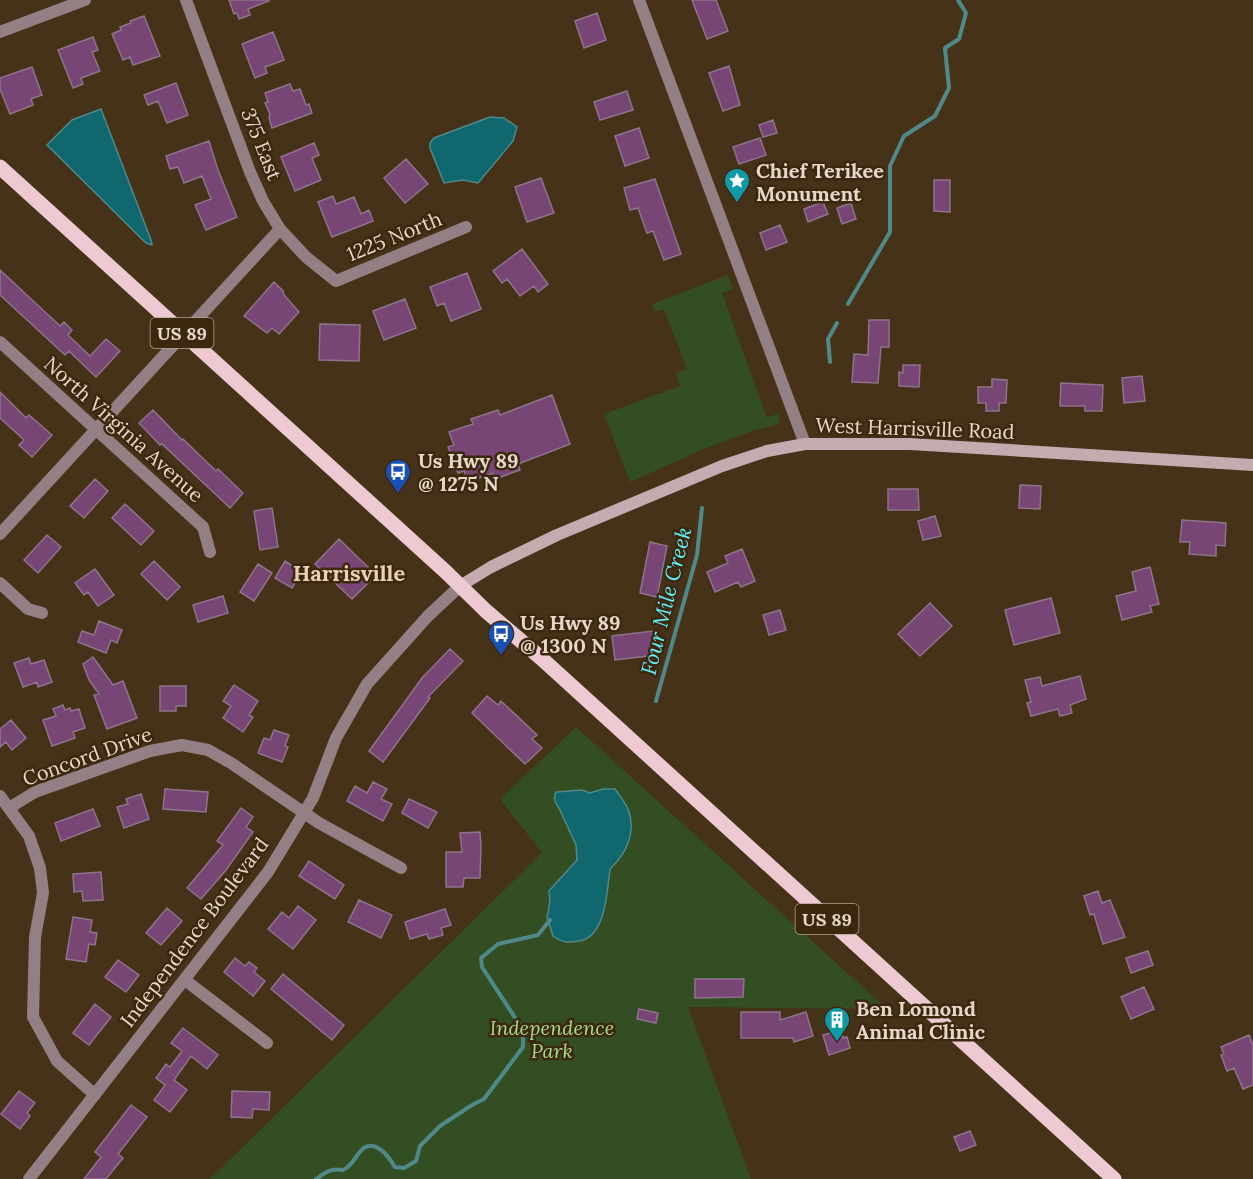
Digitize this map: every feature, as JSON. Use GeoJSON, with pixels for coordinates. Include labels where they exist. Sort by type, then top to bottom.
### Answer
{"type":"FeatureCollection","features":[{"type":"Feature","properties":{"kind":"main road","name":"US 89"},"geometry":{"type":"LineString","coordinates":[[0,167],[1114,1179]]}},
{"type":"Feature","properties":{"kind":"main road","name":"West Harrisville Road"},"geometry":{"type":"LineString","coordinates":[[460,586],[491,567],[557,535],[712,470],[767,451],[805,444],[910,444],[1253,465]]}},
{"type":"Feature","properties":{"kind":"street"},"geometry":{"type":"LineString","coordinates":[[0,32],[84,0]]}},
{"type":"Feature","properties":{"kind":"street","name":"375 East"},"geometry":{"type":"LineString","coordinates":[[186,0],[250,172],[279,229],[306,257],[336,281]]}},
{"type":"Feature","properties":{"kind":"street"},"geometry":{"type":"LineString","coordinates":[[639,0],[805,444]]}},
{"type":"Feature","properties":{"kind":"street","name":"1225 North"},"geometry":{"type":"LineString","coordinates":[[336,281],[466,227]]}},
{"type":"Feature","properties":{"kind":"street"},"geometry":{"type":"LineString","coordinates":[[0,534],[279,229]]}},
{"type":"Feature","properties":{"kind":"street","name":"North Virginia Avenue"},"geometry":{"type":"LineString","coordinates":[[0,342],[203,527],[210,552]]}},
{"type":"Feature","properties":{"kind":"street"},"geometry":{"type":"LineString","coordinates":[[0,583],[28,609],[42,613]]}},
{"type":"Feature","properties":{"kind":"street","name":"Independence Boulevard"},"geometry":{"type":"LineString","coordinates":[[30,1179],[268,872],[313,798],[336,738],[367,684],[428,616],[460,586]]}},
{"type":"Feature","properties":{"kind":"street","name":"Concord Drive"},"geometry":{"type":"LineString","coordinates":[[9,808],[35,792],[150,751],[182,745],[208,750],[231,763],[303,813],[401,868]]}},
{"type":"Feature","properties":{"kind":"street"},"geometry":{"type":"LineString","coordinates":[[0,796],[28,836],[40,868],[43,893],[35,937],[33,1017],[57,1061],[95,1095]]}},
{"type":"Feature","properties":{"kind":"street"},"geometry":{"type":"LineString","coordinates":[[185,980],[267,1043]]}},
{"type":"Feature","properties":{"kind":"green space"},"geometry":{"type":"Polygon","coordinates":[[[728,275],[733,289],[722,293],[767,418],[779,413],[780,422],[706,448],[630,482],[604,414],[680,386],[676,373],[687,369],[664,309],[655,312],[652,304],[728,275]]]}},
{"type":"Feature","properties":{"kind":"green space","name":"Independence Park"},"geometry":{"type":"Polygon","coordinates":[[[576,727],[887,1009],[688,1007],[751,1179],[210,1179],[542,853],[500,799],[576,727]]]}},
{"type":"Feature","properties":{"kind":"water"},"geometry":{"type":"Polygon","coordinates":[[[101,109],[152,245],[146,243],[47,145],[72,120],[101,109]]]}},
{"type":"Feature","properties":{"kind":"water"},"geometry":{"type":"Polygon","coordinates":[[[490,117],[504,118],[517,127],[513,141],[478,183],[463,180],[444,183],[430,143],[434,138],[490,117]]]}},
{"type":"Feature","properties":{"kind":"water"},"geometry":{"type":"Polygon","coordinates":[[[603,789],[615,789],[628,809],[631,826],[628,842],[621,857],[610,869],[604,912],[595,931],[588,938],[579,941],[562,941],[553,936],[547,917],[550,902],[549,891],[577,860],[576,845],[556,802],[555,794],[556,792],[582,790],[590,793],[603,789]]]}},
{"type":"Feature","properties":{"kind":"building"},"geometry":{"type":"Polygon","coordinates":[[[229,0],[269,1],[248,9],[250,15],[239,19],[237,13],[234,14],[229,0]]]}},
{"type":"Feature","properties":{"kind":"building"},"geometry":{"type":"Polygon","coordinates":[[[692,0],[716,0],[728,31],[707,39],[692,0]]]}},
{"type":"Feature","properties":{"kind":"building"},"geometry":{"type":"Polygon","coordinates":[[[597,13],[606,40],[584,48],[575,21],[597,13]]]}},
{"type":"Feature","properties":{"kind":"building"},"geometry":{"type":"Polygon","coordinates":[[[144,16],[160,56],[133,65],[130,57],[123,60],[112,34],[121,30],[120,27],[131,23],[130,21],[144,16]]]}},
{"type":"Feature","properties":{"kind":"building"},"geometry":{"type":"Polygon","coordinates":[[[273,32],[284,60],[265,67],[267,73],[255,78],[242,44],[273,32]]]}},
{"type":"Feature","properties":{"kind":"building"},"geometry":{"type":"Polygon","coordinates":[[[93,37],[98,50],[92,52],[100,71],[81,78],[83,84],[73,88],[58,50],[93,37]]]}},
{"type":"Feature","properties":{"kind":"building"},"geometry":{"type":"Polygon","coordinates":[[[729,66],[740,105],[723,111],[709,73],[729,66]]]}},
{"type":"Feature","properties":{"kind":"building"},"geometry":{"type":"Polygon","coordinates":[[[32,67],[42,95],[31,99],[33,105],[10,114],[0,89],[0,78],[32,67]]]}},
{"type":"Feature","properties":{"kind":"building"},"geometry":{"type":"Polygon","coordinates":[[[176,83],[188,115],[167,123],[158,101],[148,105],[144,95],[176,83]]]}},
{"type":"Feature","properties":{"kind":"building"},"geometry":{"type":"Polygon","coordinates":[[[290,84],[293,91],[300,89],[312,113],[272,128],[270,114],[265,103],[268,102],[265,93],[290,84]]]}},
{"type":"Feature","properties":{"kind":"building"},"geometry":{"type":"Polygon","coordinates":[[[627,91],[633,110],[600,120],[594,102],[627,91]]]}},
{"type":"Feature","properties":{"kind":"building"},"geometry":{"type":"Polygon","coordinates":[[[773,120],[777,133],[763,137],[759,125],[773,120]]]}},
{"type":"Feature","properties":{"kind":"building"},"geometry":{"type":"Polygon","coordinates":[[[639,128],[649,158],[625,166],[615,136],[639,128]]]}},
{"type":"Feature","properties":{"kind":"building"},"geometry":{"type":"Polygon","coordinates":[[[760,138],[766,155],[739,164],[733,147],[760,138]]]}},
{"type":"Feature","properties":{"kind":"building"},"geometry":{"type":"Polygon","coordinates":[[[209,141],[237,217],[206,230],[195,205],[211,199],[202,176],[184,183],[178,167],[170,169],[166,156],[209,141]]]}},
{"type":"Feature","properties":{"kind":"building"},"geometry":{"type":"Polygon","coordinates":[[[314,143],[319,155],[312,158],[321,180],[295,191],[281,157],[314,143]]]}},
{"type":"Feature","properties":{"kind":"building"},"geometry":{"type":"Polygon","coordinates":[[[406,159],[428,184],[405,203],[384,178],[406,159]]]}},
{"type":"Feature","properties":{"kind":"building"},"geometry":{"type":"Polygon","coordinates":[[[541,178],[554,213],[527,222],[515,187],[541,178]]]}},
{"type":"Feature","properties":{"kind":"building"},"geometry":{"type":"Polygon","coordinates":[[[655,179],[681,254],[664,260],[653,231],[647,233],[638,208],[630,210],[624,188],[655,179]]]}},
{"type":"Feature","properties":{"kind":"building"},"geometry":{"type":"Polygon","coordinates":[[[934,180],[950,180],[950,212],[934,211],[934,180]]]}},
{"type":"Feature","properties":{"kind":"building"},"geometry":{"type":"Polygon","coordinates":[[[333,196],[336,204],[354,197],[361,214],[369,210],[373,221],[332,237],[318,202],[333,196]]]}},
{"type":"Feature","properties":{"kind":"building"},"geometry":{"type":"Polygon","coordinates":[[[823,202],[828,214],[808,222],[804,209],[823,202]]]}},
{"type":"Feature","properties":{"kind":"building"},"geometry":{"type":"Polygon","coordinates":[[[851,203],[856,219],[842,224],[837,208],[851,203]]]}},
{"type":"Feature","properties":{"kind":"building"},"geometry":{"type":"Polygon","coordinates":[[[780,225],[787,242],[766,250],[760,233],[780,225]]]}},
{"type":"Feature","properties":{"kind":"building"},"geometry":{"type":"Polygon","coordinates":[[[522,249],[548,284],[538,292],[534,286],[520,296],[507,279],[502,283],[493,271],[522,249]]]}},
{"type":"Feature","properties":{"kind":"building"},"geometry":{"type":"Polygon","coordinates":[[[0,270],[60,326],[64,322],[72,330],[68,335],[90,356],[106,339],[120,351],[96,377],[69,351],[65,355],[0,295],[0,270]]]}},
{"type":"Feature","properties":{"kind":"building"},"geometry":{"type":"Polygon","coordinates":[[[467,273],[481,309],[451,321],[444,303],[437,306],[430,287],[467,273]]]}},
{"type":"Feature","properties":{"kind":"building"},"geometry":{"type":"Polygon","coordinates":[[[274,282],[299,312],[279,334],[272,328],[267,333],[244,316],[274,282]]]}},
{"type":"Feature","properties":{"kind":"building"},"geometry":{"type":"Polygon","coordinates":[[[405,299],[416,328],[384,340],[373,311],[405,299]]]}},
{"type":"Feature","properties":{"kind":"building"},"geometry":{"type":"Polygon","coordinates":[[[869,320],[889,320],[889,347],[881,347],[878,383],[852,382],[854,354],[868,355],[869,320]]]}},
{"type":"Feature","properties":{"kind":"building"},"geometry":{"type":"Polygon","coordinates":[[[320,324],[360,325],[359,361],[319,360],[320,324]]]}},
{"type":"Feature","properties":{"kind":"building"},"geometry":{"type":"Polygon","coordinates":[[[903,365],[920,365],[919,387],[899,386],[899,372],[903,373],[903,365]]]}},
{"type":"Feature","properties":{"kind":"building"},"geometry":{"type":"Polygon","coordinates":[[[1142,376],[1145,401],[1124,403],[1122,378],[1142,376]]]}},
{"type":"Feature","properties":{"kind":"building"},"geometry":{"type":"Polygon","coordinates":[[[992,379],[1007,380],[1006,403],[999,403],[999,411],[986,411],[986,403],[978,403],[978,387],[992,387],[992,379]]]}},
{"type":"Feature","properties":{"kind":"building"},"geometry":{"type":"Polygon","coordinates":[[[1061,383],[1103,385],[1102,411],[1085,411],[1085,406],[1060,406],[1061,383]]]}},
{"type":"Feature","properties":{"kind":"building"},"geometry":{"type":"Polygon","coordinates":[[[0,392],[26,418],[29,415],[52,435],[32,457],[19,445],[24,440],[0,418],[0,392]]]}},
{"type":"Feature","properties":{"kind":"building"},"geometry":{"type":"Polygon","coordinates":[[[552,395],[570,444],[518,464],[520,470],[495,479],[493,473],[468,482],[464,471],[458,473],[448,447],[454,445],[449,432],[473,424],[471,419],[498,410],[500,415],[552,395]]]}},
{"type":"Feature","properties":{"kind":"building"},"geometry":{"type":"Polygon","coordinates":[[[153,410],[182,440],[243,493],[230,508],[139,423],[153,410]]]}},
{"type":"Feature","properties":{"kind":"building"},"geometry":{"type":"Polygon","coordinates":[[[95,479],[108,491],[84,518],[70,506],[95,479]]]}},
{"type":"Feature","properties":{"kind":"building"},"geometry":{"type":"Polygon","coordinates":[[[1020,485],[1041,486],[1040,509],[1019,508],[1020,485]]]}},
{"type":"Feature","properties":{"kind":"building"},"geometry":{"type":"Polygon","coordinates":[[[888,489],[918,489],[919,510],[888,510],[888,489]]]}},
{"type":"Feature","properties":{"kind":"building"},"geometry":{"type":"Polygon","coordinates":[[[125,504],[154,531],[141,545],[112,518],[125,504]]]}},
{"type":"Feature","properties":{"kind":"building"},"geometry":{"type":"Polygon","coordinates":[[[272,508],[278,547],[260,550],[254,511],[272,508]]]}},
{"type":"Feature","properties":{"kind":"building"},"geometry":{"type":"Polygon","coordinates":[[[935,516],[941,536],[923,540],[918,521],[935,516]]]}},
{"type":"Feature","properties":{"kind":"building"},"geometry":{"type":"Polygon","coordinates":[[[1182,520],[1226,523],[1225,546],[1216,545],[1216,556],[1189,554],[1190,542],[1180,542],[1182,520]]]}},
{"type":"Feature","properties":{"kind":"building"},"geometry":{"type":"Polygon","coordinates":[[[47,535],[61,547],[38,573],[24,560],[47,535]]]}},
{"type":"Feature","properties":{"kind":"building"},"geometry":{"type":"Polygon","coordinates":[[[339,539],[376,575],[352,599],[315,564],[339,539]]]}},
{"type":"Feature","properties":{"kind":"building"},"geometry":{"type":"Polygon","coordinates":[[[650,542],[667,546],[657,597],[640,593],[650,542]]]}},
{"type":"Feature","properties":{"kind":"building"},"geometry":{"type":"Polygon","coordinates":[[[742,549],[755,581],[741,587],[738,582],[715,592],[707,572],[728,563],[725,556],[742,549]]]}},
{"type":"Feature","properties":{"kind":"building"},"geometry":{"type":"Polygon","coordinates":[[[154,561],[180,587],[167,600],[141,574],[154,561]]]}},
{"type":"Feature","properties":{"kind":"building"},"geometry":{"type":"Polygon","coordinates":[[[285,561],[302,572],[292,588],[275,578],[285,561]]]}},
{"type":"Feature","properties":{"kind":"building"},"geometry":{"type":"Polygon","coordinates":[[[258,564],[272,573],[254,601],[240,592],[258,564]]]}},
{"type":"Feature","properties":{"kind":"building"},"geometry":{"type":"Polygon","coordinates":[[[1150,567],[1159,604],[1150,606],[1152,612],[1122,620],[1116,596],[1136,591],[1132,572],[1150,567]]]}},
{"type":"Feature","properties":{"kind":"building"},"geometry":{"type":"Polygon","coordinates":[[[95,569],[114,595],[98,606],[88,592],[84,595],[75,583],[95,569]]]}},
{"type":"Feature","properties":{"kind":"building"},"geometry":{"type":"Polygon","coordinates":[[[223,596],[228,613],[198,622],[193,605],[223,596]]]}},
{"type":"Feature","properties":{"kind":"building"},"geometry":{"type":"Polygon","coordinates":[[[1051,598],[1060,633],[1014,645],[1005,610],[1051,598]]]}},
{"type":"Feature","properties":{"kind":"building"},"geometry":{"type":"Polygon","coordinates":[[[930,603],[952,626],[920,656],[898,634],[930,603]]]}},
{"type":"Feature","properties":{"kind":"building"},"geometry":{"type":"Polygon","coordinates":[[[780,610],[786,630],[769,635],[763,615],[780,610]]]}},
{"type":"Feature","properties":{"kind":"building"},"geometry":{"type":"Polygon","coordinates":[[[99,621],[122,630],[117,643],[111,640],[106,653],[78,642],[82,631],[94,635],[99,621]]]}},
{"type":"Feature","properties":{"kind":"building"},"geometry":{"type":"Polygon","coordinates":[[[653,631],[656,655],[615,660],[612,636],[653,631]]]}},
{"type":"Feature","properties":{"kind":"building"},"geometry":{"type":"Polygon","coordinates":[[[450,649],[463,661],[428,697],[430,698],[383,762],[369,751],[422,678],[450,649]]]}},
{"type":"Feature","properties":{"kind":"building"},"geometry":{"type":"Polygon","coordinates":[[[93,657],[113,685],[123,681],[137,718],[107,729],[94,695],[99,694],[89,680],[83,664],[93,657]]]}},
{"type":"Feature","properties":{"kind":"building"},"geometry":{"type":"Polygon","coordinates":[[[29,658],[31,664],[44,660],[52,682],[38,687],[37,682],[23,687],[14,663],[29,658]]]}},
{"type":"Feature","properties":{"kind":"building"},"geometry":{"type":"Polygon","coordinates":[[[1080,676],[1086,699],[1070,705],[1072,713],[1060,716],[1058,709],[1031,716],[1027,703],[1031,702],[1025,680],[1040,677],[1042,686],[1080,676]]]}},
{"type":"Feature","properties":{"kind":"building"},"geometry":{"type":"Polygon","coordinates":[[[234,685],[258,701],[249,715],[253,717],[243,732],[223,718],[231,706],[223,701],[234,685]]]}},
{"type":"Feature","properties":{"kind":"building"},"geometry":{"type":"Polygon","coordinates":[[[160,686],[186,686],[186,706],[176,706],[176,711],[160,711],[160,686]]]}},
{"type":"Feature","properties":{"kind":"building"},"geometry":{"type":"Polygon","coordinates":[[[487,696],[498,705],[501,701],[537,735],[532,739],[542,748],[525,764],[472,713],[487,696]]]}},
{"type":"Feature","properties":{"kind":"building"},"geometry":{"type":"Polygon","coordinates":[[[63,705],[65,710],[79,709],[85,728],[73,732],[75,738],[52,746],[43,720],[56,716],[53,709],[63,705]]]}},
{"type":"Feature","properties":{"kind":"building"},"geometry":{"type":"Polygon","coordinates":[[[11,720],[26,738],[12,750],[6,742],[0,747],[0,729],[11,720]]]}},
{"type":"Feature","properties":{"kind":"building"},"geometry":{"type":"Polygon","coordinates":[[[274,730],[289,735],[285,746],[288,747],[282,762],[258,753],[264,738],[270,740],[274,730]]]}},
{"type":"Feature","properties":{"kind":"building"},"geometry":{"type":"Polygon","coordinates":[[[373,782],[387,789],[381,799],[392,804],[383,821],[347,801],[355,786],[367,793],[373,782]]]}},
{"type":"Feature","properties":{"kind":"building"},"geometry":{"type":"Polygon","coordinates":[[[165,789],[208,792],[206,812],[163,809],[165,789]]]}},
{"type":"Feature","properties":{"kind":"building"},"geometry":{"type":"Polygon","coordinates":[[[141,794],[149,819],[124,828],[117,807],[128,804],[126,799],[141,794]]]}},
{"type":"Feature","properties":{"kind":"building"},"geometry":{"type":"Polygon","coordinates":[[[409,799],[437,812],[428,828],[402,813],[409,799]]]}},
{"type":"Feature","properties":{"kind":"building"},"geometry":{"type":"Polygon","coordinates":[[[241,808],[253,817],[246,827],[253,832],[226,870],[201,899],[187,888],[223,845],[217,841],[241,808]]]}},
{"type":"Feature","properties":{"kind":"building"},"geometry":{"type":"Polygon","coordinates":[[[93,809],[100,826],[61,841],[55,823],[93,809]]]}},
{"type":"Feature","properties":{"kind":"building"},"geometry":{"type":"Polygon","coordinates":[[[480,832],[480,878],[464,878],[463,887],[446,887],[446,852],[462,852],[460,833],[480,832]]]}},
{"type":"Feature","properties":{"kind":"building"},"geometry":{"type":"Polygon","coordinates":[[[309,861],[344,885],[335,899],[299,876],[309,861]]]}},
{"type":"Feature","properties":{"kind":"building"},"geometry":{"type":"Polygon","coordinates":[[[101,872],[103,900],[83,901],[82,891],[74,892],[73,874],[101,872]]]}},
{"type":"Feature","properties":{"kind":"building"},"geometry":{"type":"Polygon","coordinates":[[[1098,891],[1102,903],[1110,900],[1125,937],[1103,944],[1094,914],[1090,915],[1084,896],[1098,891]]]}},
{"type":"Feature","properties":{"kind":"building"},"geometry":{"type":"Polygon","coordinates":[[[359,900],[392,915],[381,938],[348,922],[359,900]]]}},
{"type":"Feature","properties":{"kind":"building"},"geometry":{"type":"Polygon","coordinates":[[[298,906],[316,920],[293,949],[268,929],[282,912],[289,918],[298,906]]]}},
{"type":"Feature","properties":{"kind":"building"},"geometry":{"type":"Polygon","coordinates":[[[167,908],[182,921],[161,945],[146,933],[167,908]]]}},
{"type":"Feature","properties":{"kind":"building"},"geometry":{"type":"Polygon","coordinates":[[[445,909],[451,925],[441,928],[443,935],[429,939],[427,934],[410,939],[405,922],[445,909]]]}},
{"type":"Feature","properties":{"kind":"building"},"geometry":{"type":"Polygon","coordinates":[[[73,917],[92,920],[90,932],[97,933],[95,945],[89,944],[86,962],[66,959],[73,917]]]}},
{"type":"Feature","properties":{"kind":"building"},"geometry":{"type":"Polygon","coordinates":[[[1148,951],[1153,965],[1131,973],[1126,958],[1148,951]]]}},
{"type":"Feature","properties":{"kind":"building"},"geometry":{"type":"Polygon","coordinates":[[[235,958],[245,966],[249,962],[257,968],[254,972],[265,981],[253,996],[224,972],[235,958]]]}},
{"type":"Feature","properties":{"kind":"building"},"geometry":{"type":"Polygon","coordinates":[[[118,960],[139,975],[126,992],[105,977],[118,960]]]}},
{"type":"Feature","properties":{"kind":"building"},"geometry":{"type":"Polygon","coordinates":[[[283,974],[344,1025],[332,1040],[271,989],[283,974]]]}},
{"type":"Feature","properties":{"kind":"building"},"geometry":{"type":"Polygon","coordinates":[[[695,979],[744,979],[743,997],[695,998],[695,979]]]}},
{"type":"Feature","properties":{"kind":"building"},"geometry":{"type":"Polygon","coordinates":[[[1144,987],[1154,1009],[1131,1019],[1121,997],[1144,987]]]}},
{"type":"Feature","properties":{"kind":"building"},"geometry":{"type":"Polygon","coordinates":[[[95,1004],[111,1017],[89,1045],[73,1033],[95,1004]]]}},
{"type":"Feature","properties":{"kind":"building"},"geometry":{"type":"Polygon","coordinates":[[[639,1009],[658,1013],[656,1023],[637,1019],[639,1009]]]}},
{"type":"Feature","properties":{"kind":"building"},"geometry":{"type":"Polygon","coordinates":[[[741,1012],[780,1012],[780,1020],[806,1012],[813,1036],[794,1042],[793,1038],[741,1038],[741,1012]]]}},
{"type":"Feature","properties":{"kind":"building"},"geometry":{"type":"Polygon","coordinates":[[[183,1028],[218,1055],[207,1069],[191,1056],[174,1080],[187,1090],[170,1112],[154,1100],[165,1085],[156,1078],[166,1064],[170,1067],[182,1051],[171,1043],[183,1028]]]}},
{"type":"Feature","properties":{"kind":"building","name":"Ben Lomond Animal Clinic"},"geometry":{"type":"Polygon","coordinates":[[[841,1030],[843,1038],[847,1037],[850,1048],[829,1055],[823,1035],[841,1030]]]}},
{"type":"Feature","properties":{"kind":"building"},"geometry":{"type":"Polygon","coordinates":[[[1249,1035],[1253,1045],[1253,1085],[1243,1089],[1234,1068],[1227,1071],[1221,1055],[1224,1054],[1221,1047],[1249,1035]]]}},
{"type":"Feature","properties":{"kind":"building"},"geometry":{"type":"Polygon","coordinates":[[[19,1091],[35,1103],[27,1113],[30,1116],[20,1129],[1,1114],[19,1091]]]}},
{"type":"Feature","properties":{"kind":"building"},"geometry":{"type":"Polygon","coordinates":[[[232,1091],[270,1092],[269,1110],[253,1109],[252,1118],[231,1117],[232,1091]]]}},
{"type":"Feature","properties":{"kind":"building"},"geometry":{"type":"Polygon","coordinates":[[[131,1105],[147,1117],[118,1154],[123,1158],[106,1179],[84,1179],[101,1157],[95,1152],[131,1105]]]}},
{"type":"Feature","properties":{"kind":"building"},"geometry":{"type":"Polygon","coordinates":[[[970,1131],[976,1145],[960,1151],[954,1137],[970,1131]]]}},
{"type":"Feature","properties":{"kind":"waterway","name":"Four Mile Creek"},"geometry":{"type":"LineString","coordinates":[[848,304],[890,232],[890,166],[904,136],[935,116],[949,88],[945,48],[959,39],[966,13],[958,0]]}},
{"type":"Feature","properties":{"kind":"waterway","name":"Four Mile Creek"},"geometry":{"type":"LineString","coordinates":[[830,362],[828,339],[837,323]]}},
{"type":"Feature","properties":{"kind":"waterway","name":"Four Mile Creek"},"geometry":{"type":"LineString","coordinates":[[656,701],[697,555],[702,508]]}},
{"type":"Feature","properties":{"kind":"waterway","name":"Four Mile Creek"},"geometry":{"type":"LineString","coordinates":[[316,1179],[329,1171],[346,1169],[359,1153],[369,1146],[374,1146],[384,1153],[395,1167],[404,1168],[416,1161],[420,1146],[440,1126],[484,1099],[523,1047],[523,1030],[482,967],[481,958],[498,944],[538,935],[550,920]]}},
{"type":"Feature","properties":{"kind":"place","name":"Chief Terikee Monument"},"geometry":{"type":"Point","coordinates":[737,204]}},
{"type":"Feature","properties":{"kind":"place","name":"Us Hwy 89 @ 1275 N"},"geometry":{"type":"Point","coordinates":[398,495]}},
{"type":"Feature","properties":{"kind":"place","name":"Us Hwy 89 @ 1300 N"},"geometry":{"type":"Point","coordinates":[501,657]}},
{"type":"Feature","properties":{"kind":"place","name":"Ben Lomond Animal Clinic"},"geometry":{"type":"Point","coordinates":[837,1043]}},
{"type":"Feature","properties":{"kind":"district","name":"Harrisville"},"geometry":{"type":"Point","coordinates":[349,573]}}]}
